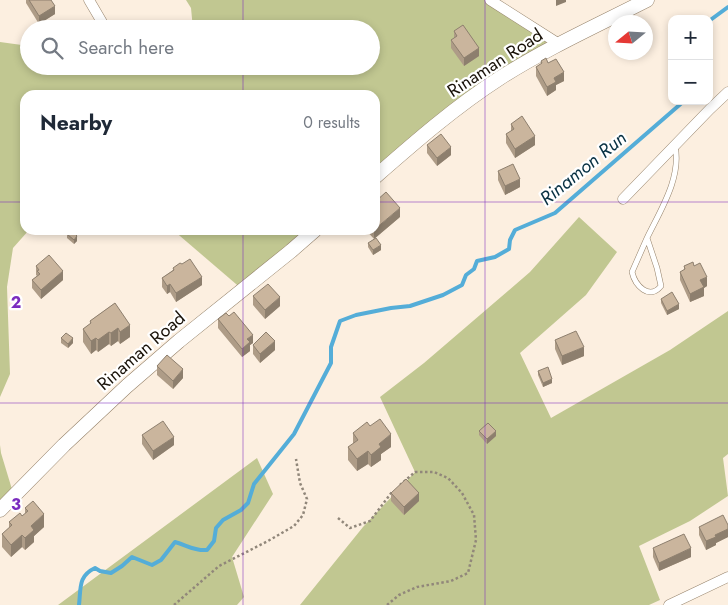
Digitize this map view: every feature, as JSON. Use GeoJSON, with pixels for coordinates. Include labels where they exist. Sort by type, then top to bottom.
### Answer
{"type":"FeatureCollection","features":[{"type":"Feature","properties":{"kind":"street"},"geometry":{"type":"LineString","coordinates":[[89,0],[101,20]]}},
{"type":"Feature","properties":{"kind":"street"},"geometry":{"type":"LineString","coordinates":[[490,0],[559,44]]}},
{"type":"Feature","properties":{"kind":"street","name":"Rinaman Road"},"geometry":{"type":"LineString","coordinates":[[380,173],[416,141],[499,78],[536,56],[647,0]]}},
{"type":"Feature","properties":{"kind":"street"},"geometry":{"type":"LineString","coordinates":[[623,199],[728,92]]}},
{"type":"Feature","properties":{"kind":"street","name":"Rinaman Road"},"geometry":{"type":"LineString","coordinates":[[0,510],[64,445],[127,386],[309,235]]}},
{"type":"Feature","properties":{"kind":"street"},"geometry":{"type":"LineString","coordinates":[[669,605],[728,577]]}},
{"type":"Feature","properties":{"kind":"lane"},"geometry":{"type":"LineString","coordinates":[[646,238],[661,286],[653,292],[640,288],[635,282],[632,272],[646,238],[674,178],[677,155],[675,145]]}},
{"type":"Feature","properties":{"kind":"path"},"geometry":{"type":"LineString","coordinates":[[174,605],[220,566],[294,526],[303,515],[307,499],[300,483],[296,459]]}},
{"type":"Feature","properties":{"kind":"path"},"geometry":{"type":"LineString","coordinates":[[338,518],[350,528],[370,521],[391,493],[415,472],[434,472],[448,478],[462,493],[474,515],[476,540],[468,573],[451,581],[418,587],[399,595],[387,605]]}},
{"type":"Feature","properties":{"kind":"green space"},"geometry":{"type":"Polygon","coordinates":[[[186,0],[490,0],[559,44],[536,56],[380,173],[380,90],[20,90],[20,235],[25,235],[13,248],[7,287],[10,374],[0,397],[0,42],[20,45],[20,75],[380,75],[380,20],[192,20],[191,8],[186,0]]]}},
{"type":"Feature","properties":{"kind":"green space"},"geometry":{"type":"Polygon","coordinates":[[[579,217],[617,252],[586,295],[520,353],[551,418],[670,350],[728,311],[728,454],[723,458],[728,496],[690,521],[639,546],[660,600],[649,605],[300,605],[363,527],[415,472],[380,397],[424,363],[530,272],[579,217]]]}},
{"type":"Feature","properties":{"kind":"green space"},"geometry":{"type":"Polygon","coordinates":[[[179,235],[309,235],[243,290],[179,235]]]}},
{"type":"Feature","properties":{"kind":"green space"},"geometry":{"type":"Polygon","coordinates":[[[0,445],[14,496],[0,510],[0,445]]]}},
{"type":"Feature","properties":{"kind":"green space"},"geometry":{"type":"Polygon","coordinates":[[[257,458],[273,494],[232,557],[244,597],[237,605],[58,605],[257,458]]]}},
{"type":"Feature","properties":{"kind":"building"},"geometry":{"type":"Polygon","coordinates":[[[29,0],[51,0],[55,6],[39,16],[29,0]]]}},
{"type":"Feature","properties":{"kind":"building"},"geometry":{"type":"Polygon","coordinates":[[[463,25],[479,48],[464,58],[451,40],[457,36],[454,31],[463,25]]]}},
{"type":"Feature","properties":{"kind":"building"},"geometry":{"type":"Polygon","coordinates":[[[546,58],[548,63],[556,59],[564,72],[554,78],[556,82],[547,87],[536,67],[546,58]]]}},
{"type":"Feature","properties":{"kind":"building"},"geometry":{"type":"Polygon","coordinates":[[[522,116],[535,136],[515,149],[506,134],[514,129],[511,124],[522,116]]]}},
{"type":"Feature","properties":{"kind":"building"},"geometry":{"type":"Polygon","coordinates":[[[441,134],[451,147],[437,158],[427,145],[441,134]]]}},
{"type":"Feature","properties":{"kind":"building"},"geometry":{"type":"Polygon","coordinates":[[[513,164],[520,179],[505,186],[498,171],[513,164]]]}},
{"type":"Feature","properties":{"kind":"building"},"geometry":{"type":"Polygon","coordinates":[[[386,192],[400,208],[380,225],[380,197],[386,192]]]}},
{"type":"Feature","properties":{"kind":"building"},"geometry":{"type":"Polygon","coordinates":[[[68,235],[76,235],[74,240],[68,235]]]}},
{"type":"Feature","properties":{"kind":"building"},"geometry":{"type":"Polygon","coordinates":[[[376,238],[381,245],[373,250],[368,243],[376,238]]]}},
{"type":"Feature","properties":{"kind":"building"},"geometry":{"type":"Polygon","coordinates":[[[49,255],[63,271],[41,290],[32,280],[40,274],[36,266],[49,255]]]}},
{"type":"Feature","properties":{"kind":"building"},"geometry":{"type":"Polygon","coordinates":[[[190,259],[202,277],[176,293],[170,284],[167,286],[162,278],[174,270],[173,268],[180,263],[182,264],[190,259]]]}},
{"type":"Feature","properties":{"kind":"building"},"geometry":{"type":"Polygon","coordinates":[[[693,262],[694,266],[700,263],[707,277],[700,280],[704,287],[690,294],[680,272],[685,269],[684,266],[693,262]]]}},
{"type":"Feature","properties":{"kind":"building"},"geometry":{"type":"Polygon","coordinates":[[[268,284],[280,297],[265,310],[253,296],[268,284]]]}},
{"type":"Feature","properties":{"kind":"building"},"geometry":{"type":"Polygon","coordinates":[[[672,292],[679,304],[667,311],[661,299],[672,292]]]}},
{"type":"Feature","properties":{"kind":"building"},"geometry":{"type":"Polygon","coordinates":[[[115,303],[130,325],[120,332],[118,328],[98,340],[96,338],[91,341],[83,329],[91,323],[90,321],[115,303]]]}},
{"type":"Feature","properties":{"kind":"building"},"geometry":{"type":"Polygon","coordinates":[[[234,312],[253,335],[247,339],[250,342],[242,349],[218,319],[226,313],[229,316],[234,312]]]}},
{"type":"Feature","properties":{"kind":"building"},"geometry":{"type":"Polygon","coordinates":[[[576,331],[584,347],[562,356],[555,340],[576,331]]]}},
{"type":"Feature","properties":{"kind":"building"},"geometry":{"type":"Polygon","coordinates":[[[266,332],[275,341],[260,354],[253,345],[266,332]]]}},
{"type":"Feature","properties":{"kind":"building"},"geometry":{"type":"Polygon","coordinates":[[[66,333],[73,338],[68,344],[61,338],[66,333]]]}},
{"type":"Feature","properties":{"kind":"building"},"geometry":{"type":"Polygon","coordinates":[[[167,355],[183,369],[173,381],[157,366],[167,355]]]}},
{"type":"Feature","properties":{"kind":"building"},"geometry":{"type":"Polygon","coordinates":[[[548,367],[552,379],[543,383],[538,371],[548,367]]]}},
{"type":"Feature","properties":{"kind":"building"},"geometry":{"type":"Polygon","coordinates":[[[380,419],[391,434],[379,444],[381,447],[371,455],[368,451],[357,459],[348,447],[358,440],[353,433],[367,422],[370,426],[380,419]]]}},
{"type":"Feature","properties":{"kind":"building"},"geometry":{"type":"Polygon","coordinates":[[[163,421],[174,437],[153,451],[142,435],[163,421]]]}},
{"type":"Feature","properties":{"kind":"building"},"geometry":{"type":"Polygon","coordinates":[[[488,423],[496,431],[487,439],[479,431],[488,423]]]}},
{"type":"Feature","properties":{"kind":"building"},"geometry":{"type":"Polygon","coordinates":[[[406,479],[419,493],[404,507],[391,493],[406,479]]]}},
{"type":"Feature","properties":{"kind":"building"},"geometry":{"type":"Polygon","coordinates":[[[33,501],[44,514],[31,526],[34,530],[25,538],[22,535],[11,545],[2,534],[12,525],[9,522],[20,513],[22,516],[28,511],[25,508],[33,501]]]}},
{"type":"Feature","properties":{"kind":"building"},"geometry":{"type":"Polygon","coordinates":[[[723,515],[728,529],[706,541],[699,527],[723,515]]]}},
{"type":"Feature","properties":{"kind":"building"},"geometry":{"type":"Polygon","coordinates":[[[684,534],[691,548],[659,563],[653,548],[684,534]]]}},
{"type":"Feature","properties":{"kind":"waterway","name":"Rinamon Run"},"geometry":{"type":"LineString","coordinates":[[713,18],[728,7]]}},
{"type":"Feature","properties":{"kind":"waterway","name":"Rinamon Run"},"geometry":{"type":"LineString","coordinates":[[79,605],[81,583],[86,575],[95,568],[111,573],[132,557],[152,565],[161,560],[175,542],[194,549],[207,550],[214,541],[216,528],[223,520],[241,510],[248,503],[254,484],[294,434],[331,363],[331,347],[340,321],[356,315],[410,306],[443,295],[462,285],[466,275],[474,269],[477,261],[495,257],[509,249],[510,240],[515,230],[555,213],[679,105]]}}]}
